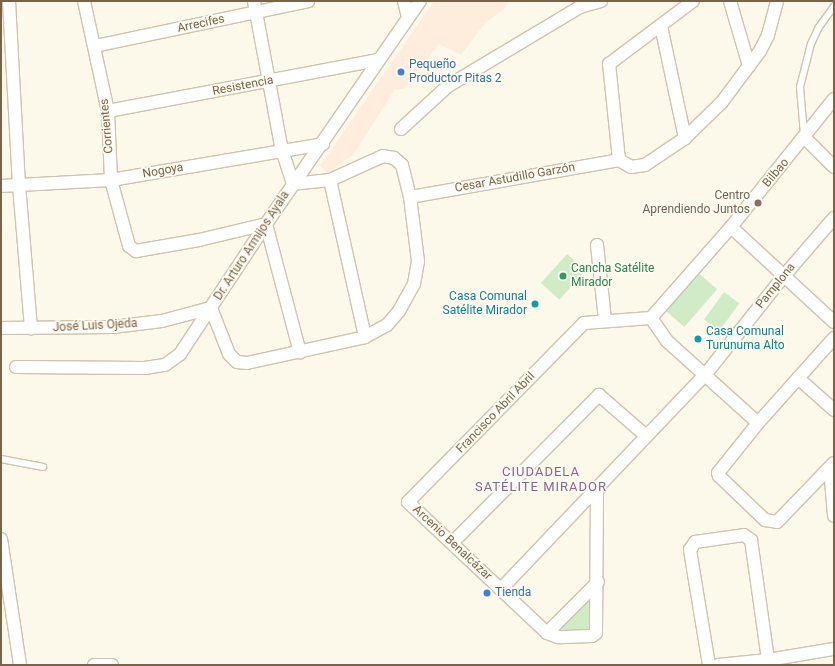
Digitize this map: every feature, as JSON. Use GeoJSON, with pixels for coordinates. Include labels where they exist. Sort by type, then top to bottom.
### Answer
{"type":"FeatureCollection","features":[{"type":"Feature","properties":{"kind":"street"},"geometry":{"type":"LineString","coordinates":[[10,1],[19,185],[31,329]]}},
{"type":"Feature","properties":{"kind":"street","name":"Corrientes"},"geometry":{"type":"LineString","coordinates":[[84,1],[108,111],[111,180],[132,250],[199,240],[266,224]]}},
{"type":"Feature","properties":{"kind":"street","name":"Arrecifes"},"geometry":{"type":"LineString","coordinates":[[95,46],[255,7],[308,1]]}},
{"type":"Feature","properties":{"kind":"street"},"geometry":{"type":"LineString","coordinates":[[404,1],[408,17]]}},
{"type":"Feature","properties":{"kind":"street","name":"Dr. Arturo Armijos Ayala"},"geometry":{"type":"LineString","coordinates":[[16,367],[145,368],[165,364],[180,354],[293,184],[323,144],[378,60],[420,1]]}},
{"type":"Feature","properties":{"kind":"street"},"geometry":{"type":"LineString","coordinates":[[401,129],[448,86],[580,7],[599,1]]}},
{"type":"Feature","properties":{"kind":"street"},"geometry":{"type":"LineString","coordinates":[[693,1],[610,64],[619,160],[631,167],[645,165],[685,138],[722,102],[768,35],[777,1]]}},
{"type":"Feature","properties":{"kind":"street"},"geometry":{"type":"LineString","coordinates":[[730,1],[748,66]]}},
{"type":"Feature","properties":{"kind":"street"},"geometry":{"type":"LineString","coordinates":[[212,308],[229,354],[237,362],[247,363],[300,353],[365,337],[387,325],[399,311],[414,284],[418,261],[410,197],[402,165],[394,158],[383,156],[330,180],[293,184],[282,151],[255,7]]}},
{"type":"Feature","properties":{"kind":"street"},"geometry":{"type":"LineString","coordinates":[[661,26],[685,138]]}},
{"type":"Feature","properties":{"kind":"street","name":"Resistencia"},"geometry":{"type":"LineString","coordinates":[[108,111],[378,60]]}},
{"type":"Feature","properties":{"kind":"street","name":"Bilbao"},"geometry":{"type":"LineString","coordinates":[[651,318],[732,227],[805,138],[834,99]]}},
{"type":"Feature","properties":{"kind":"street"},"geometry":{"type":"LineString","coordinates":[[805,138],[834,167]]}},
{"type":"Feature","properties":{"kind":"street","name":"Nogoya"},"geometry":{"type":"LineString","coordinates":[[1,186],[111,180],[323,144]]}},
{"type":"Feature","properties":{"kind":"street","name":"Cesar Astudillo Garzón"},"geometry":{"type":"LineString","coordinates":[[410,197],[619,160]]}},
{"type":"Feature","properties":{"kind":"street"},"geometry":{"type":"LineString","coordinates":[[330,180],[365,337]]}},
{"type":"Feature","properties":{"kind":"street","name":"Pamplona"},"geometry":{"type":"LineString","coordinates":[[501,588],[597,489],[645,435],[705,375],[783,277],[834,218]]}},
{"type":"Feature","properties":{"kind":"street"},"geometry":{"type":"LineString","coordinates":[[266,224],[300,353]]}},
{"type":"Feature","properties":{"kind":"street"},"geometry":{"type":"LineString","coordinates":[[732,227],[783,277],[834,322]]}},
{"type":"Feature","properties":{"kind":"street"},"geometry":{"type":"LineString","coordinates":[[597,245],[605,320],[651,318],[667,341],[758,423]]}},
{"type":"Feature","properties":{"kind":"street","name":"José Luis Ojeda"},"geometry":{"type":"LineString","coordinates":[[1,328],[31,329],[113,327],[162,321],[212,308]]}},
{"type":"Feature","properties":{"kind":"street","name":"Francisco Abril Abril"},"geometry":{"type":"LineString","coordinates":[[408,502],[584,323],[605,320]]}},
{"type":"Feature","properties":{"kind":"street"},"geometry":{"type":"LineString","coordinates":[[832,465],[781,520],[772,522],[765,520],[718,476],[718,470],[834,338]]}},
{"type":"Feature","properties":{"kind":"street"},"geometry":{"type":"LineString","coordinates":[[798,378],[834,410]]}},
{"type":"Feature","properties":{"kind":"street"},"geometry":{"type":"LineString","coordinates":[[452,543],[599,395],[645,435]]}},
{"type":"Feature","properties":{"kind":"street"},"geometry":{"type":"LineString","coordinates":[[832,465],[834,516]]}},
{"type":"Feature","properties":{"kind":"street"},"geometry":{"type":"LineString","coordinates":[[597,489],[598,582],[594,635],[558,637],[547,633],[598,582]]}},
{"type":"Feature","properties":{"kind":"street","name":"Arcenio Benalcázar"},"geometry":{"type":"LineString","coordinates":[[408,502],[547,633]]}},
{"type":"Feature","properties":{"kind":"street"},"geometry":{"type":"LineString","coordinates":[[709,665],[690,550],[695,542],[744,536],[751,540],[768,660]]}},
{"type":"Feature","properties":{"kind":"street"},"geometry":{"type":"LineString","coordinates":[[1,539],[20,665]]}},
{"type":"Feature","properties":{"kind":"street"},"geometry":{"type":"LineString","coordinates":[[718,665],[768,660],[834,649]]}},
{"type":"Feature","properties":{"kind":"street"},"geometry":{"type":"LineString","coordinates":[[94,665],[112,665]]}},
{"type":"Feature","properties":{"kind":"lane"},"geometry":{"type":"LineString","coordinates":[[805,138],[800,87],[811,44],[819,27],[834,6]]}},
{"type":"Feature","properties":{"kind":"lane"},"geometry":{"type":"LineString","coordinates":[[1,459],[43,466]]}},
{"type":"Feature","properties":{"kind":"shaded area","name":"Pequeño Productor Pitas 2"},"geometry":{"type":"Polygon","coordinates":[[[434,1],[509,1],[503,10],[485,23],[461,55],[439,44],[404,89],[395,89],[353,155],[328,173],[320,166],[434,1]]]}},
{"type":"Feature","properties":{"kind":"green space","name":"Cancha Satélite Mirador"},"geometry":{"type":"Polygon","coordinates":[[[567,254],[586,271],[559,300],[541,283],[567,254]]]}},
{"type":"Feature","properties":{"kind":"green space"},"geometry":{"type":"Polygon","coordinates":[[[696,271],[717,289],[684,327],[663,309],[696,271]]]}},
{"type":"Feature","properties":{"kind":"green space"},"geometry":{"type":"Polygon","coordinates":[[[724,292],[739,303],[719,331],[704,320],[724,292]]]}},
{"type":"Feature","properties":{"kind":"green space"},"geometry":{"type":"Polygon","coordinates":[[[592,598],[591,632],[558,631],[592,598]]]}},
{"type":"Feature","properties":{"kind":"place","name":"Pequeño Productor Pitas 2"},"geometry":{"type":"Point","coordinates":[401,72]}},
{"type":"Feature","properties":{"kind":"place","name":"Centro Aprendiendo Juntos"},"geometry":{"type":"Point","coordinates":[758,203]}},
{"type":"Feature","properties":{"kind":"place","name":"Cancha Satélite Mirador"},"geometry":{"type":"Point","coordinates":[563,276]}},
{"type":"Feature","properties":{"kind":"place","name":"Casa Comunal Satélite Mirador"},"geometry":{"type":"Point","coordinates":[535,304]}},
{"type":"Feature","properties":{"kind":"place","name":"Casa Comunal Turunuma Alto"},"geometry":{"type":"Point","coordinates":[698,339]}},
{"type":"Feature","properties":{"kind":"place","name":"Tienda"},"geometry":{"type":"Point","coordinates":[487,593]}},
{"type":"Feature","properties":{"kind":"district","name":"CIUDADELA SATÉLITE MIRADOR"},"geometry":{"type":"Point","coordinates":[541,480]}}]}
